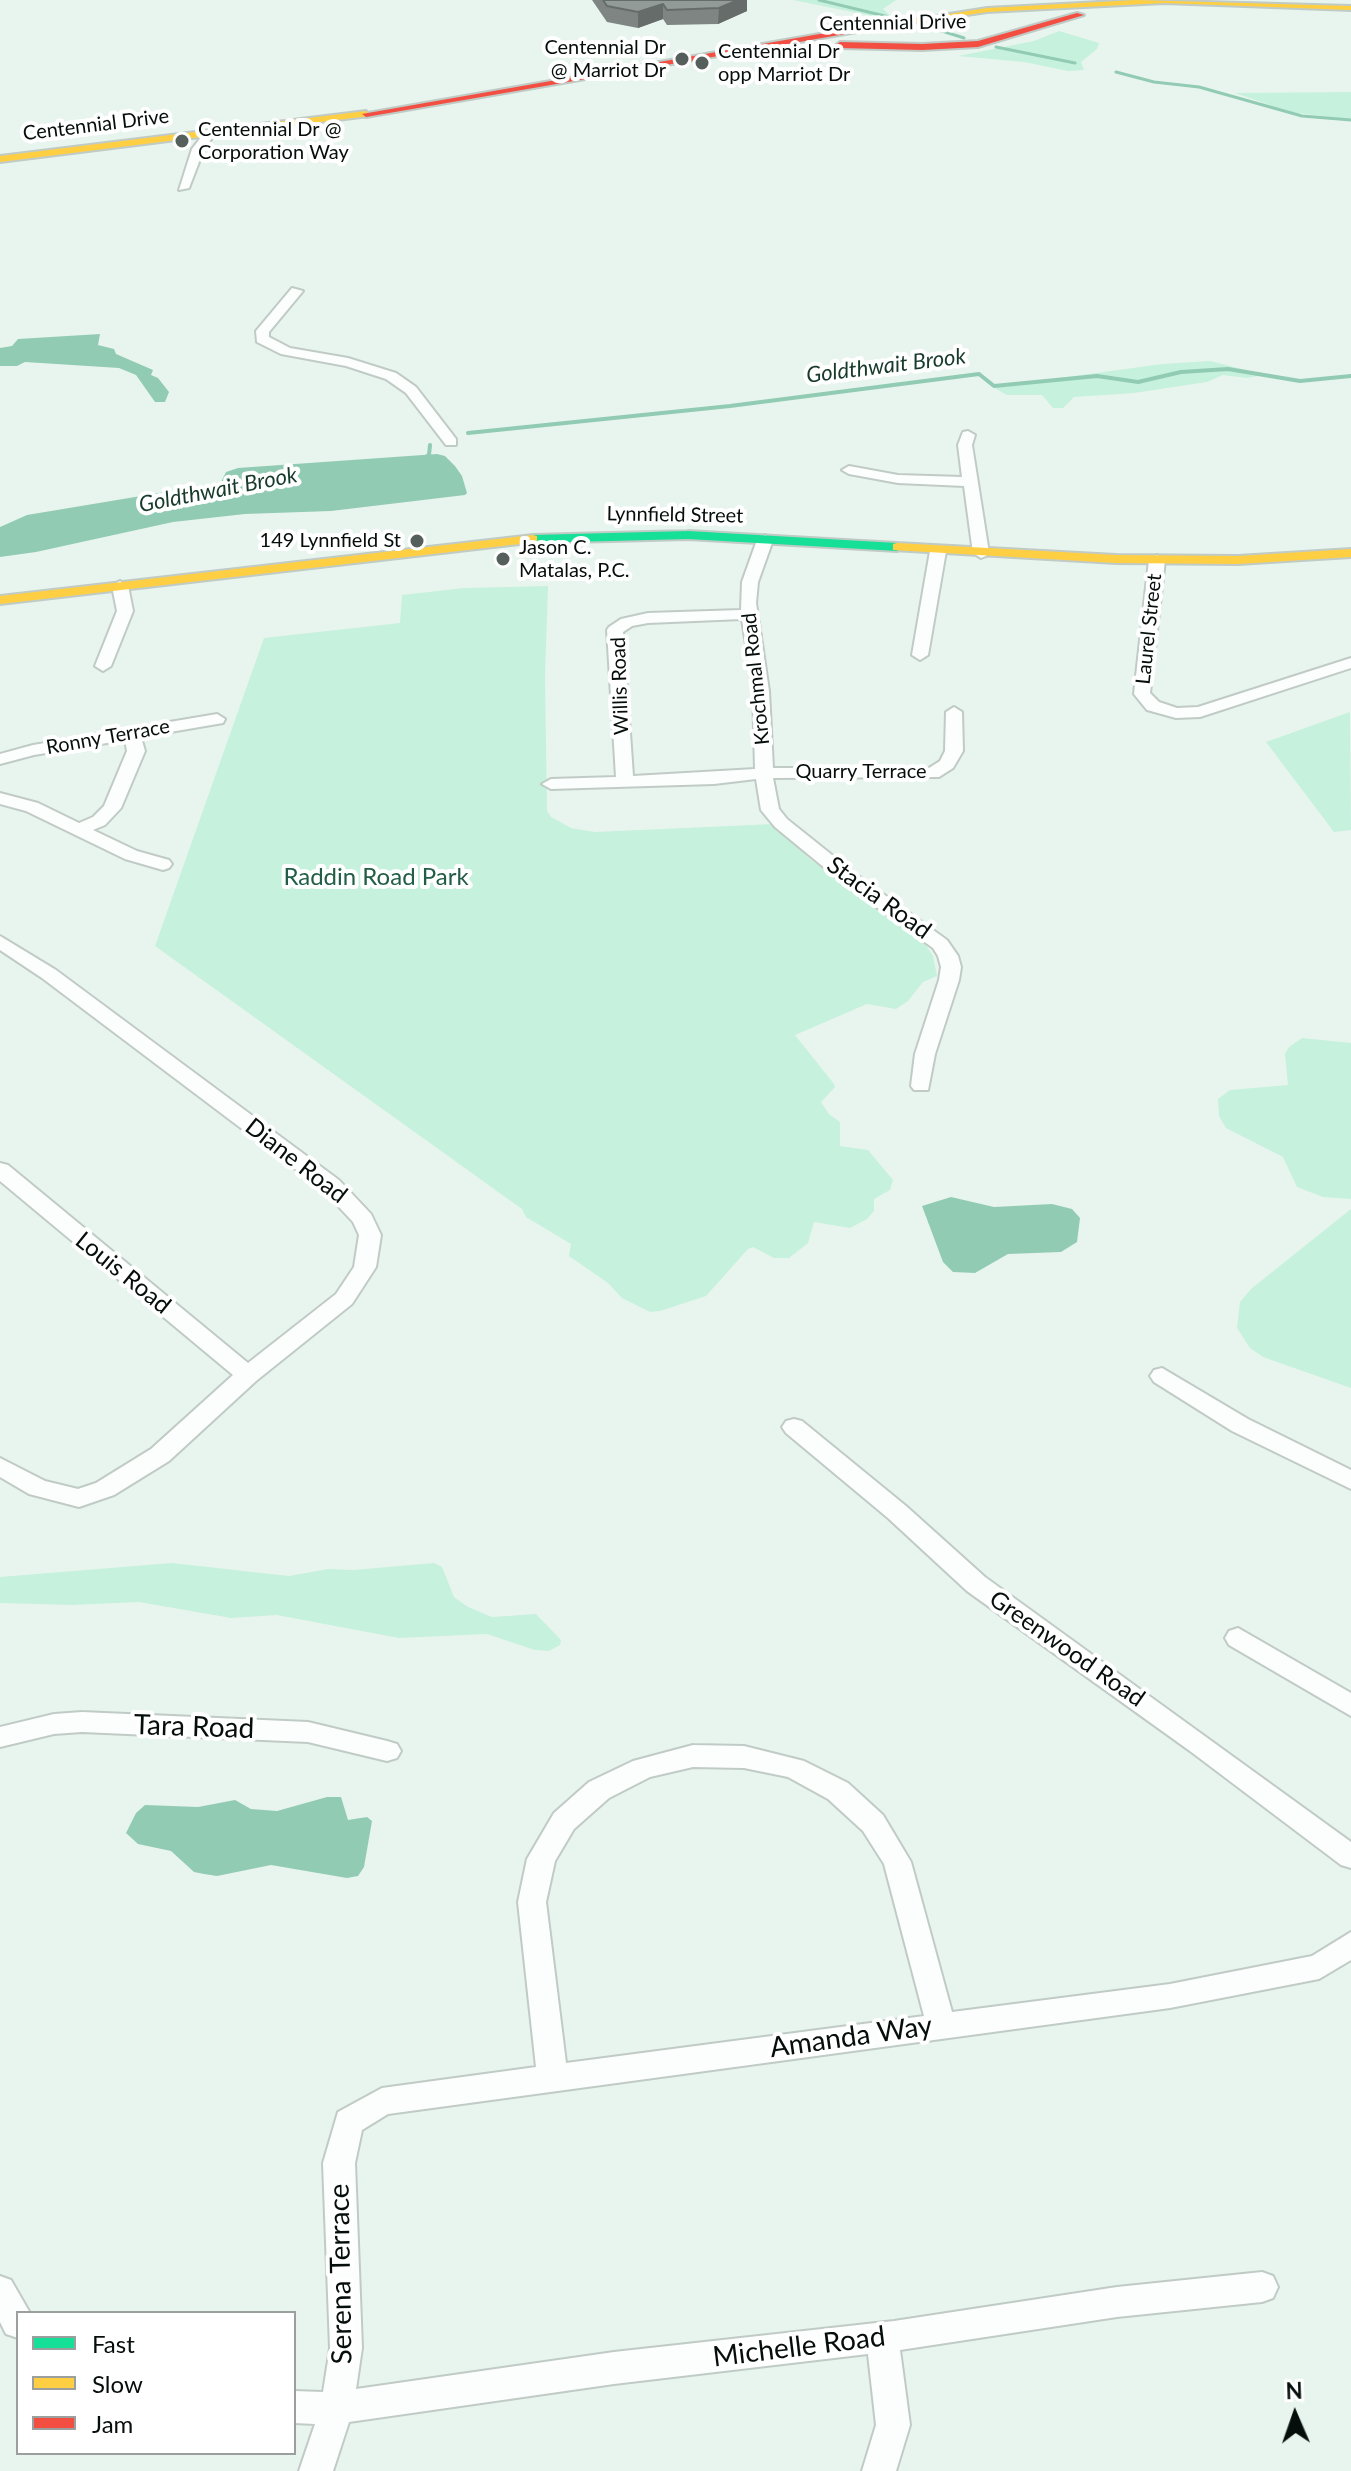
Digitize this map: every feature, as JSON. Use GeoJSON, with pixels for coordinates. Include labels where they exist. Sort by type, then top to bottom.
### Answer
{"type":"FeatureCollection","features":[{"type":"Feature","properties":{"kind":"main road"},"geometry":{"type":"LineString","coordinates":[[882,25],[921,13],[931,0]]}},
{"type":"Feature","properties":{"kind":"main road"},"geometry":{"type":"LineString","coordinates":[[966,0],[989,7],[1008,8],[1165,4]]}},
{"type":"Feature","properties":{"kind":"main road"},"geometry":{"type":"LineString","coordinates":[[986,0],[1019,16],[1017,29],[997,40]]}},
{"type":"Feature","properties":{"kind":"main road"},"geometry":{"type":"LineString","coordinates":[[1038,0],[1106,2]]}},
{"type":"Feature","properties":{"kind":"main road","name":"Centennial Drive"},"geometry":{"type":"LineString","coordinates":[[0,159],[175,138],[203,141],[882,25],[1008,8],[1106,2],[1241,2],[1350,11]]}},
{"type":"Feature","properties":{"kind":"main road","name":"Centennial Drive"},"geometry":{"type":"LineString","coordinates":[[671,63],[791,47],[942,47],[997,40],[1088,13],[1165,4],[1350,11]]}},
{"type":"Feature","properties":{"kind":"main road","name":"Lynnfield Street"},"geometry":{"type":"LineString","coordinates":[[0,600],[533,539],[647,534],[1157,560],[1238,560],[1351,553]]}},
{"type":"Feature","properties":{"kind":"street"},"geometry":{"type":"LineString","coordinates":[[183,188],[203,141]]}},
{"type":"Feature","properties":{"kind":"street"},"geometry":{"type":"LineString","coordinates":[[297,291],[263,331],[262,339],[286,351],[348,362],[391,376],[411,390],[451,442]]}},
{"type":"Feature","properties":{"kind":"street"},"geometry":{"type":"LineString","coordinates":[[968,435],[965,445],[981,553]]}},
{"type":"Feature","properties":{"kind":"street"},"geometry":{"type":"LineString","coordinates":[[849,470],[898,479],[972,482]]}},
{"type":"Feature","properties":{"kind":"street","name":"Krochmal Road"},"geometry":{"type":"LineString","coordinates":[[765,540],[750,582],[749,614],[761,691],[765,773]]}},
{"type":"Feature","properties":{"kind":"street"},"geometry":{"type":"LineString","coordinates":[[920,655],[938,551]]}},
{"type":"Feature","properties":{"kind":"street","name":"Laurel Street"},"geometry":{"type":"LineString","coordinates":[[1157,560],[1142,694],[1145,700],[1163,711],[1200,712],[1351,663]]}},
{"type":"Feature","properties":{"kind":"street"},"geometry":{"type":"LineString","coordinates":[[103,666],[125,611],[120,586]]}},
{"type":"Feature","properties":{"kind":"street","name":"Willis Road"},"geometry":{"type":"LineString","coordinates":[[625,782],[615,630],[627,622],[648,618],[749,614]]}},
{"type":"Feature","properties":{"kind":"street","name":"Quarry Terrace"},"geometry":{"type":"LineString","coordinates":[[551,784],[714,779],[765,773],[933,773],[947,764],[954,751],[954,712]]}},
{"type":"Feature","properties":{"kind":"street","name":"Ronny Terrace"},"geometry":{"type":"LineString","coordinates":[[0,759],[217,719]]}},
{"type":"Feature","properties":{"kind":"street"},"geometry":{"type":"LineString","coordinates":[[77,830],[99,821],[112,808],[136,751],[135,740],[129,733]]}},
{"type":"Feature","properties":{"kind":"street","name":"Stacia Road"},"geometry":{"type":"LineString","coordinates":[[765,773],[765,791],[770,810],[781,823],[850,879],[940,944],[948,956],[951,967],[949,980],[925,1054],[921,1086]]}},
{"type":"Feature","properties":{"kind":"street"},"geometry":{"type":"LineString","coordinates":[[0,798],[32,807],[131,855],[163,864]]}},
{"type":"Feature","properties":{"kind":"street","name":"Diane Road"},"geometry":{"type":"LineString","coordinates":[[0,942],[49,974],[303,1164],[348,1201],[363,1219],[370,1235],[369,1251],[357,1283],[331,1311],[248,1375],[160,1455],[105,1489],[79,1498],[38,1488],[0,1466]]}},
{"type":"Feature","properties":{"kind":"street","name":"Louis Road"},"geometry":{"type":"LineString","coordinates":[[0,1170],[248,1375]]}},
{"type":"Feature","properties":{"kind":"street"},"geometry":{"type":"LineString","coordinates":[[1162,1376],[1240,1425],[1351,1480]]}},
{"type":"Feature","properties":{"kind":"street","name":"Greenwood Road"},"geometry":{"type":"LineString","coordinates":[[794,1427],[897,1512],[976,1584],[1200,1744],[1351,1857]]}},
{"type":"Feature","properties":{"kind":"street"},"geometry":{"type":"LineString","coordinates":[[1238,1638],[1351,1706]]}},
{"type":"Feature","properties":{"kind":"street","name":"Tara Road"},"geometry":{"type":"LineString","coordinates":[[0,1737],[54,1724],[82,1722],[308,1732],[387,1751]]}},
{"type":"Feature","properties":{"kind":"street"},"geometry":{"type":"LineString","coordinates":[[552,2076],[532,1902],[541,1859],[564,1821],[599,1790],[643,1768],[693,1756],[744,1757],[794,1768],[838,1791],[873,1823],[897,1862],[941,2025]]}},
{"type":"Feature","properties":{"kind":"street","name":"Amanda Way"},"geometry":{"type":"LineString","coordinates":[[349,2122],[382,2101],[1170,1996],[1319,1967],[1351,1944]]}},
{"type":"Feature","properties":{"kind":"street","name":"Serena Terrace"},"geometry":{"type":"LineString","coordinates":[[316,2471],[337,2408],[346,2348],[339,2163],[349,2122]]}},
{"type":"Feature","properties":{"kind":"street","name":"Michelle Road"},"geometry":{"type":"LineString","coordinates":[[296,2407],[337,2408],[614,2368],[882,2337],[1117,2302],[1262,2287]]}},
{"type":"Feature","properties":{"kind":"street"},"geometry":{"type":"LineString","coordinates":[[0,2291],[16,2319]]}},
{"type":"Feature","properties":{"kind":"street"},"geometry":{"type":"LineString","coordinates":[[879,2471],[893,2425],[882,2337]]}},
{"type":"Feature","properties":{"kind":"green space"},"geometry":{"type":"Polygon","coordinates":[[[793,0],[896,0],[883,9],[892,20],[793,0]]]}},
{"type":"Feature","properties":{"kind":"green space"},"geometry":{"type":"Polygon","coordinates":[[[1059,31],[1099,43],[1097,49],[1081,62],[1084,70],[1068,71],[1024,62],[958,56],[1034,41],[1059,31]]]}},
{"type":"Feature","properties":{"kind":"green space"},"geometry":{"type":"Polygon","coordinates":[[[1351,92],[1351,120],[1290,112],[1235,93],[1351,92]]]}},
{"type":"Feature","properties":{"kind":"green space"},"geometry":{"type":"Polygon","coordinates":[[[1210,361],[1258,376],[1223,375],[1207,382],[1134,393],[1074,397],[1063,408],[1053,408],[1042,395],[1007,395],[993,387],[1162,364],[1210,361]]]}},
{"type":"Feature","properties":{"kind":"green space","name":"Raddin Road Park"},"geometry":{"type":"Polygon","coordinates":[[[548,586],[545,676],[547,811],[551,817],[571,828],[595,832],[774,824],[811,860],[924,942],[933,956],[937,976],[923,982],[908,1001],[896,1009],[867,1004],[795,1035],[834,1084],[835,1087],[821,1102],[829,1114],[840,1122],[840,1146],[868,1150],[893,1180],[890,1190],[874,1199],[874,1211],[867,1219],[850,1228],[814,1222],[808,1243],[789,1258],[774,1258],[753,1247],[748,1249],[706,1296],[660,1311],[650,1312],[622,1298],[608,1283],[569,1256],[571,1244],[526,1217],[522,1209],[155,946],[264,638],[400,623],[402,595],[464,588],[548,586]]]}},
{"type":"Feature","properties":{"kind":"green space"},"geometry":{"type":"Polygon","coordinates":[[[1350,712],[1351,830],[1334,832],[1266,742],[1350,712]]]}},
{"type":"Feature","properties":{"kind":"green space"},"geometry":{"type":"Polygon","coordinates":[[[1302,1038],[1351,1043],[1351,1199],[1323,1197],[1297,1187],[1283,1157],[1226,1128],[1219,1116],[1218,1099],[1230,1090],[1288,1085],[1285,1054],[1302,1038]]]}},
{"type":"Feature","properties":{"kind":"green space"},"geometry":{"type":"Polygon","coordinates":[[[1351,1209],[1351,1388],[1263,1357],[1250,1348],[1237,1328],[1240,1302],[1251,1289],[1351,1209]]]}},
{"type":"Feature","properties":{"kind":"green space"},"geometry":{"type":"Polygon","coordinates":[[[172,1563],[289,1576],[328,1569],[353,1570],[434,1563],[442,1567],[454,1597],[468,1607],[492,1617],[536,1614],[561,1640],[560,1645],[549,1651],[535,1650],[487,1634],[399,1638],[277,1615],[231,1618],[139,1602],[73,1605],[0,1603],[0,1577],[172,1563]]]}},
{"type":"Feature","properties":{"kind":"water"},"geometry":{"type":"Polygon","coordinates":[[[100,334],[98,345],[114,349],[116,354],[153,370],[151,375],[158,378],[169,392],[165,402],[155,402],[136,375],[119,368],[25,362],[17,366],[0,366],[0,348],[12,346],[18,339],[100,334]]]}},
{"type":"Feature","properties":{"kind":"water"},"geometry":{"type":"Polygon","coordinates":[[[437,454],[445,456],[462,476],[465,495],[331,511],[245,514],[173,522],[0,557],[0,527],[27,515],[221,482],[226,472],[238,468],[437,454]]]}},
{"type":"Feature","properties":{"kind":"water"},"geometry":{"type":"Polygon","coordinates":[[[951,1197],[994,1207],[1052,1204],[1072,1209],[1080,1218],[1077,1242],[1061,1252],[1008,1254],[975,1273],[953,1272],[943,1262],[922,1206],[951,1197]]]}},
{"type":"Feature","properties":{"kind":"water"},"geometry":{"type":"Polygon","coordinates":[[[327,1797],[341,1797],[348,1820],[367,1817],[372,1821],[364,1867],[358,1876],[347,1878],[271,1865],[217,1876],[204,1874],[194,1872],[171,1851],[138,1844],[126,1833],[136,1813],[145,1805],[198,1807],[235,1800],[251,1809],[277,1811],[327,1797]]]}},
{"type":"Feature","properties":{"kind":"building"},"geometry":{"type":"Polygon","coordinates":[[[603,0],[738,0],[719,8],[667,10],[663,4],[638,12],[607,6],[603,0]]]}},
{"type":"Feature","properties":{"kind":"waterway"},"geometry":{"type":"LineString","coordinates":[[819,0],[889,17]]}},
{"type":"Feature","properties":{"kind":"waterway"},"geometry":{"type":"LineString","coordinates":[[923,25],[964,38]]}},
{"type":"Feature","properties":{"kind":"waterway"},"geometry":{"type":"LineString","coordinates":[[996,47],[1075,63]]}},
{"type":"Feature","properties":{"kind":"waterway"},"geometry":{"type":"LineString","coordinates":[[1116,72],[1154,82],[1199,87],[1302,116],[1351,120]]}},
{"type":"Feature","properties":{"kind":"waterway","name":"Goldthwait Brook"},"geometry":{"type":"LineString","coordinates":[[468,433],[730,406],[979,374],[994,386],[1097,376],[1138,382],[1181,372],[1228,369],[1300,381],[1351,376]]}},
{"type":"Feature","properties":{"kind":"waterway","name":"Goldthwait Brook"},"geometry":{"type":"LineString","coordinates":[[424,458],[429,455],[430,445]]}},
{"type":"Feature","properties":{"kind":"traffic: fast"},"geometry":{"type":"LineString","coordinates":[[533,539],[688,535],[897,547]]}},
{"type":"Feature","properties":{"kind":"traffic: slow"},"geometry":{"type":"LineString","coordinates":[[871,27],[987,10],[1164,1],[1351,8]]}},
{"type":"Feature","properties":{"kind":"traffic: slow"},"geometry":{"type":"LineString","coordinates":[[0,159],[366,114]]}},
{"type":"Feature","properties":{"kind":"traffic: slow"},"geometry":{"type":"LineString","coordinates":[[0,600],[533,539]]}},
{"type":"Feature","properties":{"kind":"traffic: slow"},"geometry":{"type":"LineString","coordinates":[[897,547],[1116,559],[1238,560],[1351,553]]}},
{"type":"Feature","properties":{"kind":"traffic: jam"},"geometry":{"type":"LineString","coordinates":[[840,45],[922,47],[978,44],[1080,15]]}},
{"type":"Feature","properties":{"kind":"traffic: jam"},"geometry":{"type":"LineString","coordinates":[[366,114],[871,27]]}},
{"type":"Feature","properties":{"kind":"place","name":"Centennial Dr @ Marriot Dr"},"geometry":{"type":"Point","coordinates":[682,59]}},
{"type":"Feature","properties":{"kind":"place","name":"Centennial Dr opp Marriot Dr"},"geometry":{"type":"Point","coordinates":[702,63]}},
{"type":"Feature","properties":{"kind":"place","name":"Centennial Dr @ Corporation Way"},"geometry":{"type":"Point","coordinates":[182,141]}},
{"type":"Feature","properties":{"kind":"place","name":"149 Lynnfield St"},"geometry":{"type":"Point","coordinates":[417,541]}},
{"type":"Feature","properties":{"kind":"place","name":"Jason C. Matalas, P.C."},"geometry":{"type":"Point","coordinates":[503,559]}}]}
